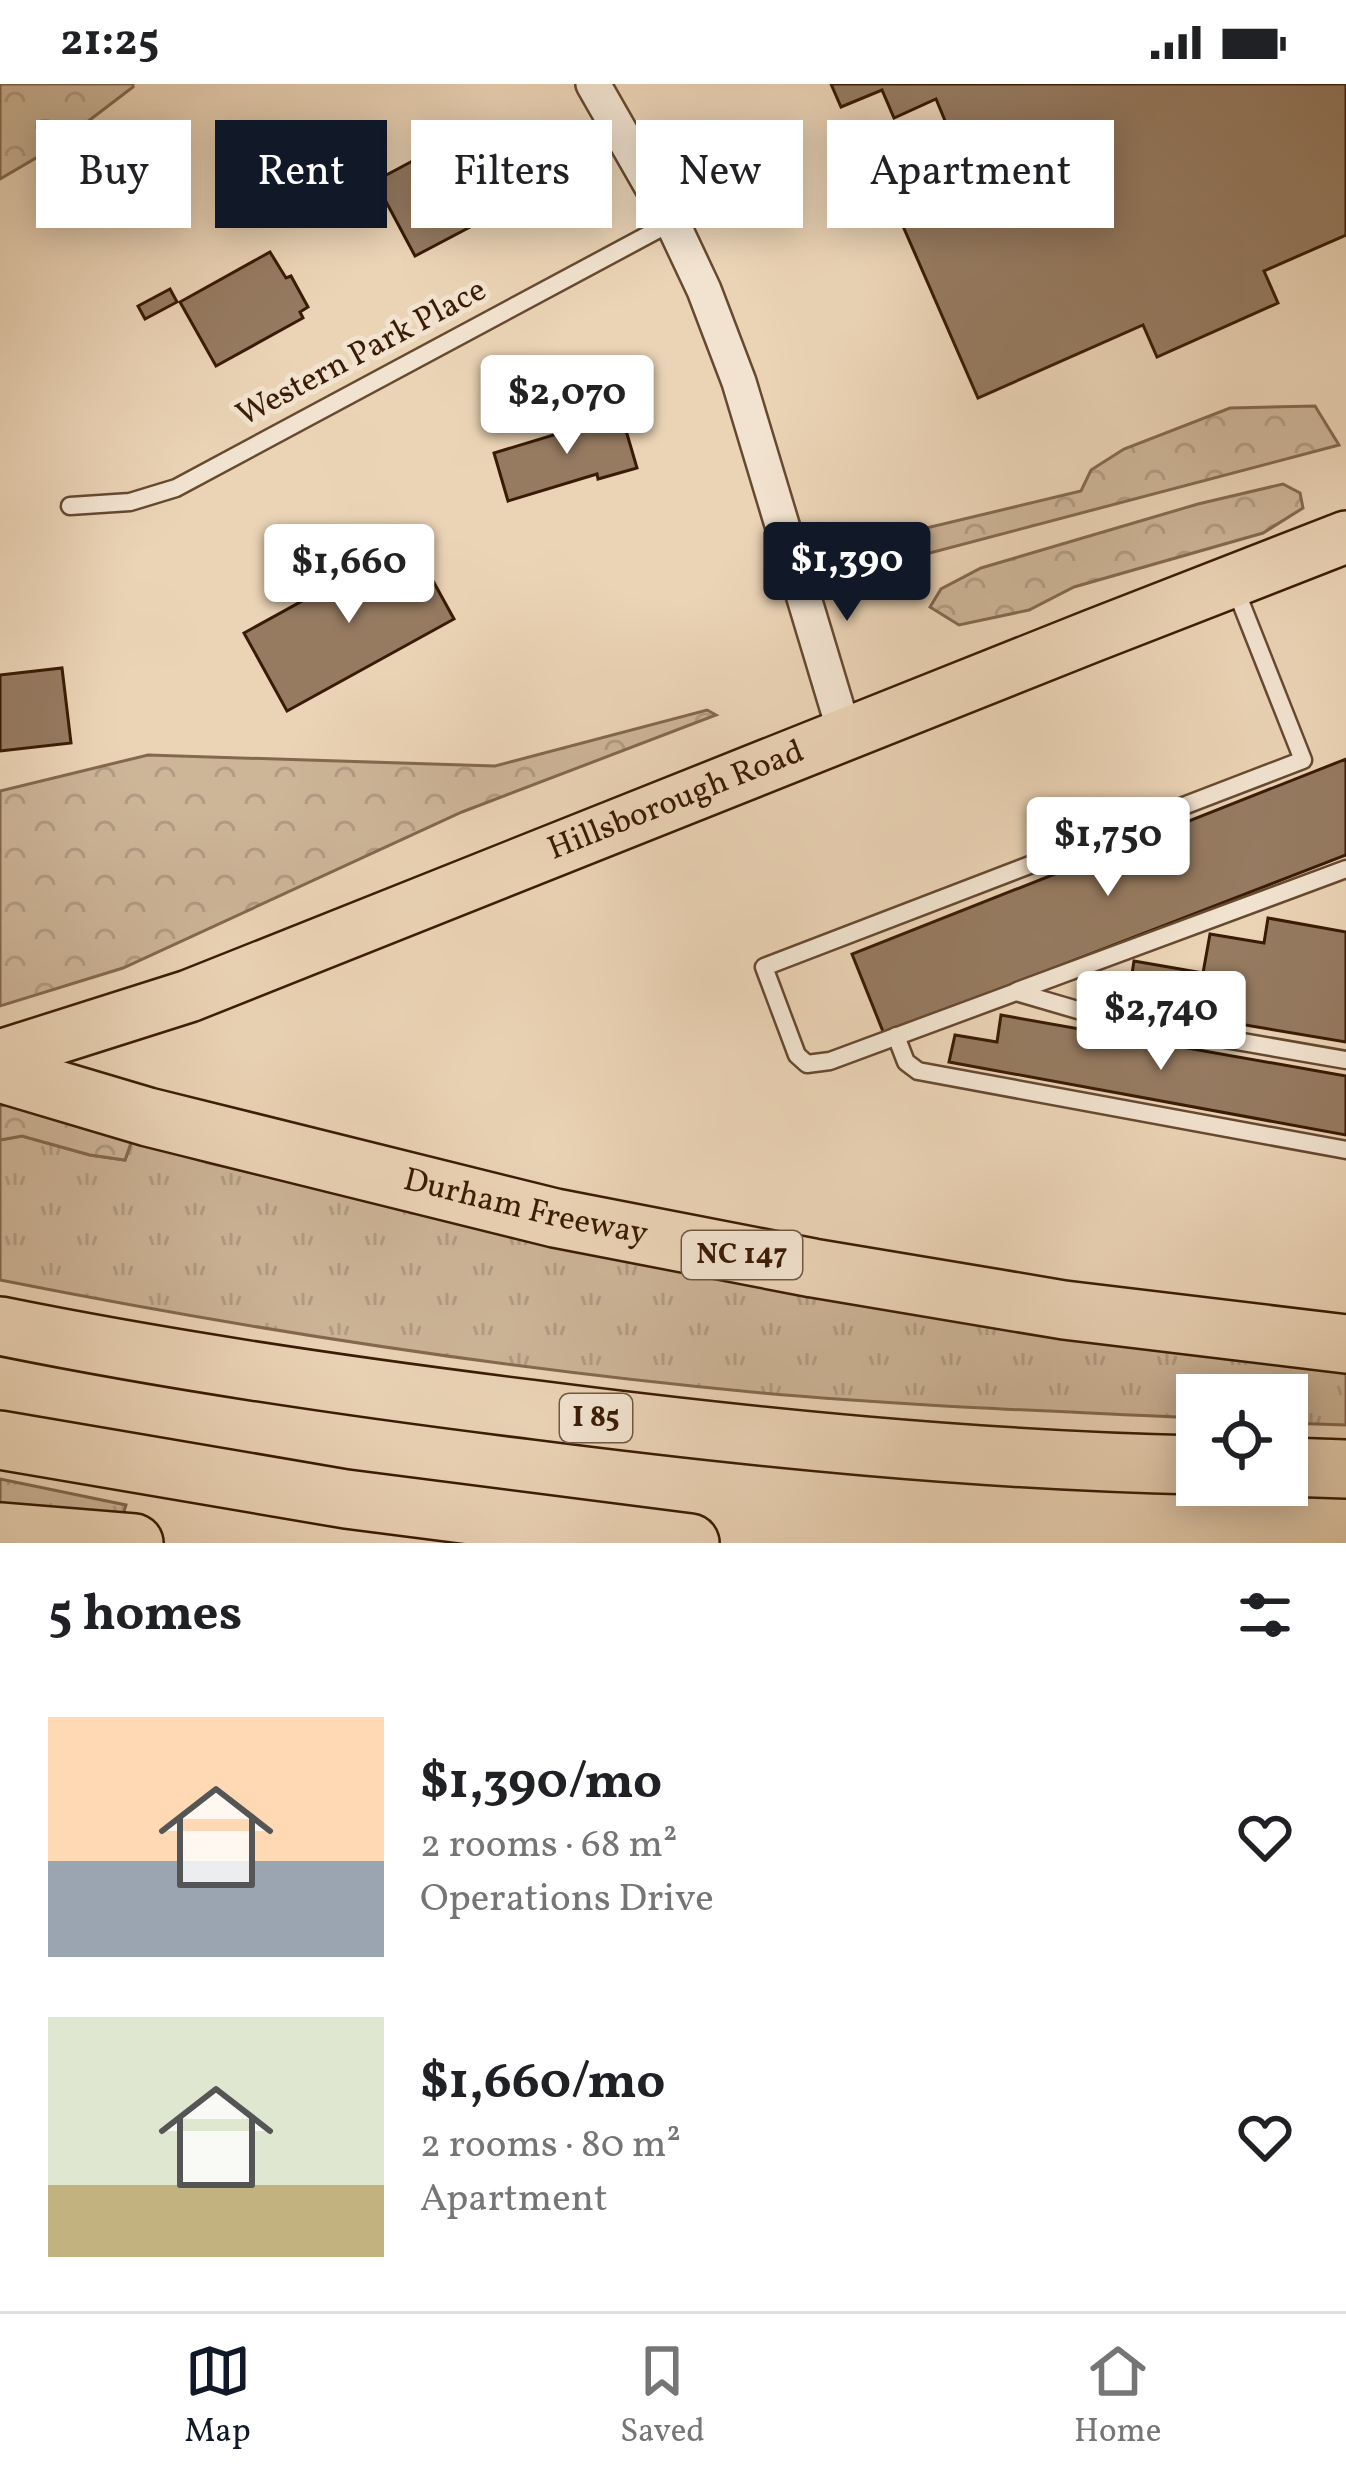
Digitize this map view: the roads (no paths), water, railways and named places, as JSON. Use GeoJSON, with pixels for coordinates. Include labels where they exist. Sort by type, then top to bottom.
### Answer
{"type":"FeatureCollection","features":[{"type":"Feature","properties":{"kind":"highway","name":"Durham Freeway"},"geometry":{"type":"LineString","coordinates":[[0,1073],[148,1117],[555,1218],[1064,1310],[1346,1344]]}},
{"type":"Feature","properties":{"kind":"highway","name":"I 85"},"geometry":{"type":"LineString","coordinates":[[0,1326],[404,1394],[664,1426],[901,1448],[1176,1464]]}},
{"type":"Feature","properties":{"kind":"highway"},"geometry":{"type":"LineString","coordinates":[[0,1440],[346,1499],[690,1543]]}},
{"type":"Feature","properties":{"kind":"highway"},"geometry":{"type":"LineString","coordinates":[[1308,1468],[1346,1469]]}},
{"type":"Feature","properties":{"kind":"highway"},"geometry":{"type":"LineString","coordinates":[[0,1532],[134,1543]]}},
{"type":"Feature","properties":{"kind":"main road","name":"Hillsborough Road"},"geometry":{"type":"LineString","coordinates":[[0,1056],[189,996],[1346,537]]}},
{"type":"Feature","properties":{"kind":"street"},"geometry":{"type":"LineString","coordinates":[[593,84],[636,159]]}},
{"type":"Feature","properties":{"kind":"street"},"geometry":{"type":"LineString","coordinates":[[675,228],[739,382],[845,734]]}},
{"type":"Feature","properties":{"kind":"lane","name":"Western Park Place"},"geometry":{"type":"LineString","coordinates":[[70,506],[130,502],[176,488],[659,228]]}},
{"type":"Feature","properties":{"kind":"lane"},"geometry":{"type":"LineString","coordinates":[[1233,581],[1303,760],[764,967],[796,1055],[807,1064],[830,1060],[1346,868]]}},
{"type":"Feature","properties":{"kind":"lane"},"geometry":{"type":"LineString","coordinates":[[1016,992],[1105,1018],[1346,1060]]}},
{"type":"Feature","properties":{"kind":"lane"},"geometry":{"type":"LineString","coordinates":[[896,1036],[906,1062],[919,1071],[1346,1150]]}}]}
